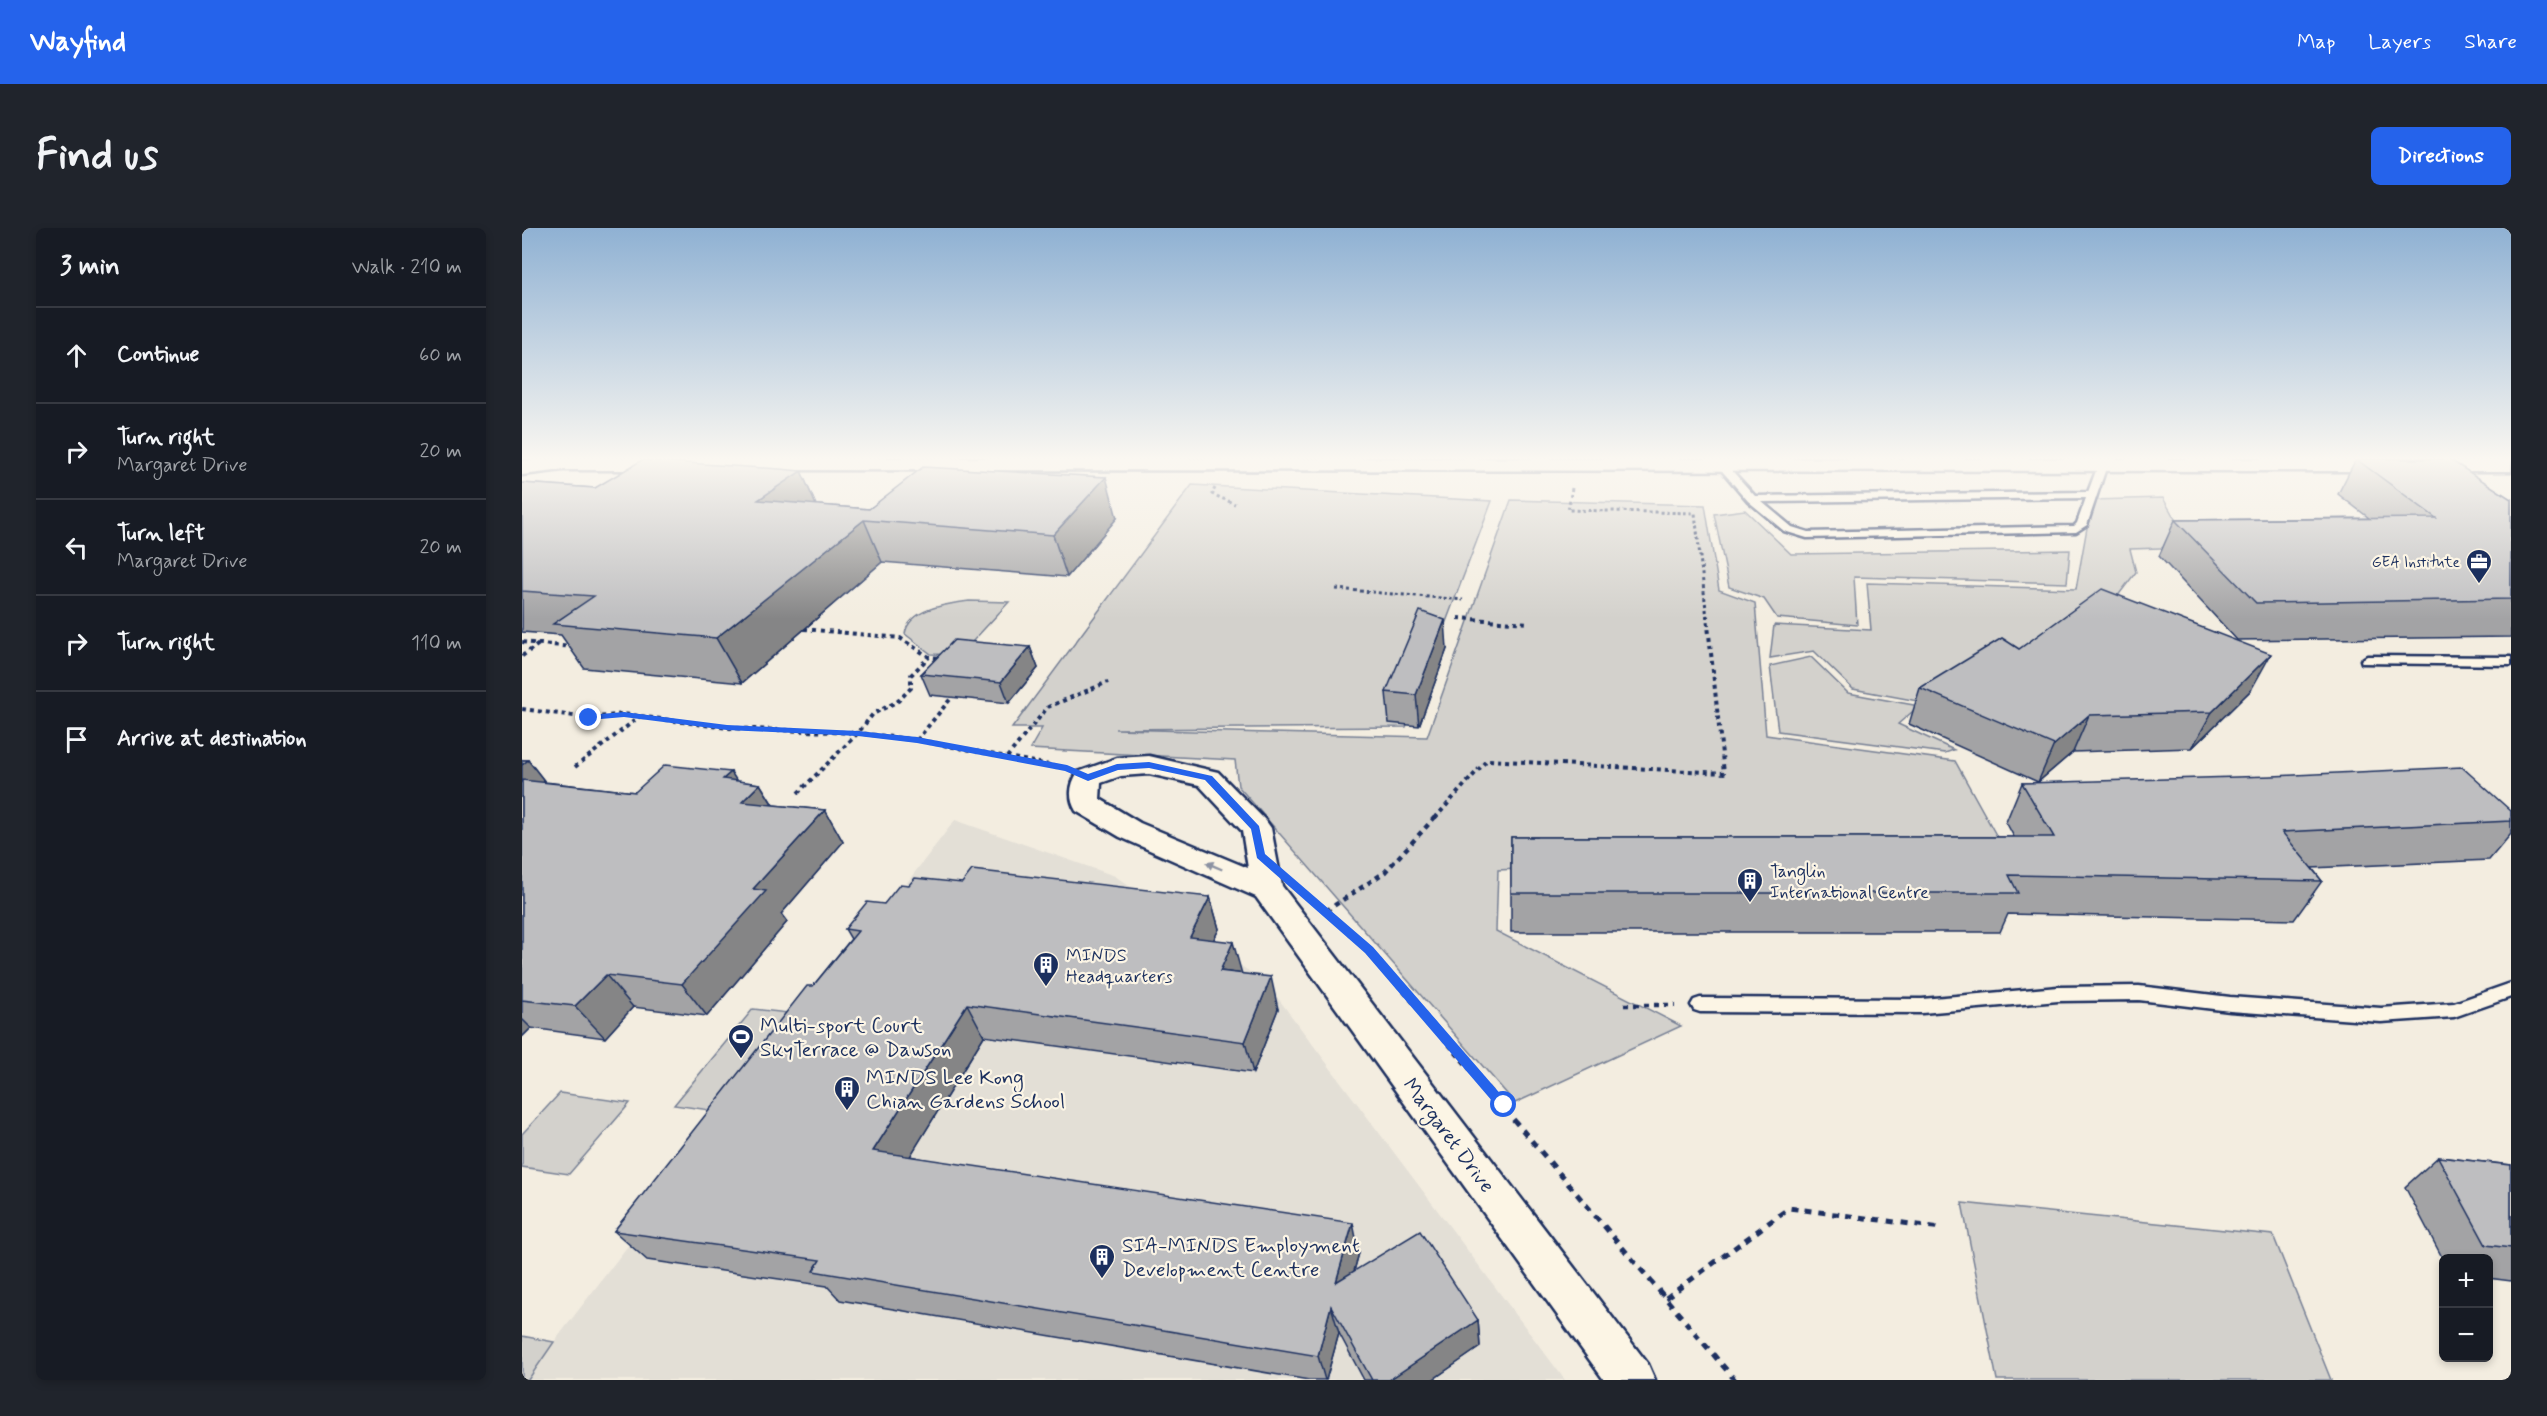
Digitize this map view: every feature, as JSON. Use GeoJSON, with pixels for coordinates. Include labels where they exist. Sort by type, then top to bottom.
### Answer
{"type":"FeatureCollection","features":[{"type":"Feature","properties":{"kind":"street","name":"Margaret Drive"},"geometry":{"type":"LineString","coordinates":[[1088,778],[1117,767],[1149,765],[1209,778],[1256,828],[1267,889],[1632,1380]]}},
{"type":"Feature","properties":{"kind":"street"},"geometry":{"type":"LineString","coordinates":[[1088,778],[1085,790],[1086,804],[1130,830],[1267,889]]}},
{"type":"Feature","properties":{"kind":"lane"},"geometry":{"type":"LineString","coordinates":[[1766,511],[1788,529],[1807,535],[2070,530],[2082,525],[2087,511]]}},
{"type":"Feature","properties":{"kind":"lane"},"geometry":{"type":"LineString","coordinates":[[2367,660],[2510,662]]}},
{"type":"Feature","properties":{"kind":"lane"},"geometry":{"type":"LineString","coordinates":[[1700,1005],[1922,1006],[2058,994],[2139,993],[2230,1004],[2381,1015],[2454,1010],[2511,990]]}},
{"type":"Feature","properties":{"kind":"path"},"geometry":{"type":"LineString","coordinates":[[1326,911],[1385,872],[1487,760],[1724,773],[1695,513],[1600,511]]}},
{"type":"Feature","properties":{"kind":"path"},"geometry":{"type":"LineString","coordinates":[[1336,589],[1463,600]]}},
{"type":"Feature","properties":{"kind":"path"},"geometry":{"type":"LineString","coordinates":[[1458,618],[1528,622]]}},
{"type":"Feature","properties":{"kind":"path"},"geometry":{"type":"LineString","coordinates":[[804,629],[900,638],[929,657],[952,659]]}},
{"type":"Feature","properties":{"kind":"path"},"geometry":{"type":"LineString","coordinates":[[522,642],[574,647]]}},
{"type":"Feature","properties":{"kind":"path"},"geometry":{"type":"LineString","coordinates":[[522,656],[539,644]]}},
{"type":"Feature","properties":{"kind":"path"},"geometry":{"type":"LineString","coordinates":[[798,793],[858,733],[873,714],[898,701],[911,688],[910,675],[929,657]]}},
{"type":"Feature","properties":{"kind":"path"},"geometry":{"type":"LineString","coordinates":[[1007,757],[1048,707],[1108,682]]}},
{"type":"Feature","properties":{"kind":"path"},"geometry":{"type":"LineString","coordinates":[[917,740],[952,697]]}},
{"type":"Feature","properties":{"kind":"path"},"geometry":{"type":"LineString","coordinates":[[522,709],[589,718],[624,714],[727,728],[858,733],[917,740],[1067,768],[1088,778]]}},
{"type":"Feature","properties":{"kind":"path"},"geometry":{"type":"LineString","coordinates":[[575,767],[640,717]]}},
{"type":"Feature","properties":{"kind":"path"},"geometry":{"type":"LineString","coordinates":[[1321,906],[1369,950],[1735,1380]]}},
{"type":"Feature","properties":{"kind":"path"},"geometry":{"type":"LineString","coordinates":[[1624,1005],[1700,1005]]}},
{"type":"Feature","properties":{"kind":"path"},"geometry":{"type":"LineString","coordinates":[[1666,1298],[1789,1208],[1941,1228]]}},
{"type":"Feature","properties":{"kind":"shaded area"},"geometry":{"type":"Polygon","coordinates":[[[1173,511],[1488,511],[1406,727],[1115,729],[1427,737],[1507,511],[1706,511],[1719,590],[1755,603],[1766,735],[1955,761],[2001,844],[1498,870],[1496,931],[1681,1026],[1515,1103],[1238,786],[1235,760],[1030,749],[1042,728],[1012,728],[1173,511]]]}},
{"type":"Feature","properties":{"kind":"shaded area"},"geometry":{"type":"Polygon","coordinates":[[[1746,511],[1791,554],[2070,550],[2067,583],[1854,577],[1857,625],[1777,618],[1764,599],[1729,587],[1714,514],[1746,511]]]}},
{"type":"Feature","properties":{"kind":"shaded area"},"geometry":{"type":"Polygon","coordinates":[[[2090,511],[2170,511],[2191,547],[2130,549],[2136,572],[2117,597],[1923,702],[1853,689],[1814,651],[1770,658],[1774,625],[1871,630],[1867,583],[2076,589],[2090,511]]]}},
{"type":"Feature","properties":{"kind":"shaded area"},"geometry":{"type":"Polygon","coordinates":[[[969,601],[1009,602],[960,655],[931,654],[905,634],[908,625],[921,613],[941,606],[969,601]]]}},
{"type":"Feature","properties":{"kind":"shaded area"},"geometry":{"type":"Polygon","coordinates":[[[1811,657],[1848,693],[1919,706],[1898,724],[1954,750],[1945,753],[1778,731],[1770,666],[1811,657]]]}},
{"type":"Feature","properties":{"kind":"shaded area"},"geometry":{"type":"Polygon","coordinates":[[[955,820],[1115,876],[1268,985],[1565,1380],[528,1380],[554,1342],[955,820]]]}},
{"type":"Feature","properties":{"kind":"shaded area","name":"Multi-sport Court SkyTerrace @ Dawson"},"geometry":{"type":"Polygon","coordinates":[[[753,1009],[806,1015],[731,1113],[674,1105],[753,1009]]]}},
{"type":"Feature","properties":{"kind":"shaded area"},"geometry":{"type":"Polygon","coordinates":[[[560,1093],[630,1103],[569,1174],[522,1167],[522,1134],[560,1093]]]}},
{"type":"Feature","properties":{"kind":"shaded area"},"geometry":{"type":"Polygon","coordinates":[[[1962,1203],[2273,1235],[2331,1380],[1997,1380],[1962,1203]]]}},
{"type":"Feature","properties":{"kind":"shaded area"},"geometry":{"type":"Polygon","coordinates":[[[522,1336],[554,1342],[528,1380],[522,1380],[522,1336]]]}},
{"type":"Feature","properties":{"kind":"building"},"geometry":{"type":"Polygon","coordinates":[[[522,511],[1075,511],[1053,535],[864,520],[716,638],[553,624],[594,596],[522,591],[522,511]]]}},
{"type":"Feature","properties":{"kind":"building"},"geometry":{"type":"Polygon","coordinates":[[[2426,511],[2511,511],[2511,599],[2256,603],[2175,520],[2436,518],[2426,511]]]}},
{"type":"Feature","properties":{"kind":"building"},"geometry":{"type":"Polygon","coordinates":[[[2102,589],[2271,654],[2212,712],[2089,715],[2054,745],[1920,688],[2002,638],[2019,649],[2102,589]]]}},
{"type":"Feature","properties":{"kind":"building"},"geometry":{"type":"Polygon","coordinates":[[[1420,611],[1445,620],[1416,695],[1386,692],[1420,611]]]}},
{"type":"Feature","properties":{"kind":"building"},"geometry":{"type":"Polygon","coordinates":[[[954,640],[1030,647],[1001,682],[921,674],[954,640]]]}},
{"type":"Feature","properties":{"kind":"building"},"geometry":{"type":"Polygon","coordinates":[[[665,765],[731,772],[723,779],[760,784],[742,802],[825,810],[753,889],[766,891],[682,984],[606,975],[575,1006],[522,1000],[522,780],[635,792],[665,765]]]}},
{"type":"Feature","properties":{"kind":"building"},"geometry":{"type":"Polygon","coordinates":[[[2462,767],[2511,811],[2511,821],[2282,832],[2322,881],[2009,875],[2018,893],[1511,893],[1511,837],[2054,837],[2022,783],[2272,776],[2462,767]]]}},
{"type":"Feature","properties":{"kind":"building"},"geometry":{"type":"Polygon","coordinates":[[[972,870],[1210,897],[1190,937],[1233,942],[1220,971],[1271,977],[1245,1042],[967,1004],[873,1151],[1353,1223],[1336,1282],[1420,1231],[1478,1320],[1389,1380],[1372,1380],[1331,1306],[1318,1356],[813,1271],[820,1260],[614,1231],[807,986],[813,986],[858,931],[845,929],[867,902],[884,904],[900,884],[909,885],[915,878],[962,883],[972,870]]]}},
{"type":"Feature","properties":{"kind":"building"},"geometry":{"type":"Polygon","coordinates":[[[2438,1157],[2511,1165],[2511,1248],[2486,1245],[2438,1157]]]}},
{"type":"Feature","properties":{"kind":"place","name":"GEA Institute"},"geometry":{"type":"Point","coordinates":[2479,585]}},
{"type":"Feature","properties":{"kind":"place","name":"Tanglin International Centre"},"geometry":{"type":"Point","coordinates":[1750,904]}},
{"type":"Feature","properties":{"kind":"place","name":"MINDS Headquarters"},"geometry":{"type":"Point","coordinates":[1046,988]}},
{"type":"Feature","properties":{"kind":"place","name":"Multi-sport Court SkyTerrace @ Dawson"},"geometry":{"type":"Point","coordinates":[741,1060]}},
{"type":"Feature","properties":{"kind":"place","name":"MINDS Lee Kong Chian Gardens School"},"geometry":{"type":"Point","coordinates":[847,1112]}},
{"type":"Feature","properties":{"kind":"place","name":"SIA-MINDS Employment Development Centre"},"geometry":{"type":"Point","coordinates":[1102,1280]}},
{"type":"Feature","properties":{"kind":"route"},"geometry":{"type":"LineString","coordinates":[[589,718],[624,714],[727,728],[858,733],[917,740],[1067,768],[1088,778],[1117,767],[1149,765],[1209,778],[1256,828],[1261,856],[1369,950],[1504,1105]]}}]}
